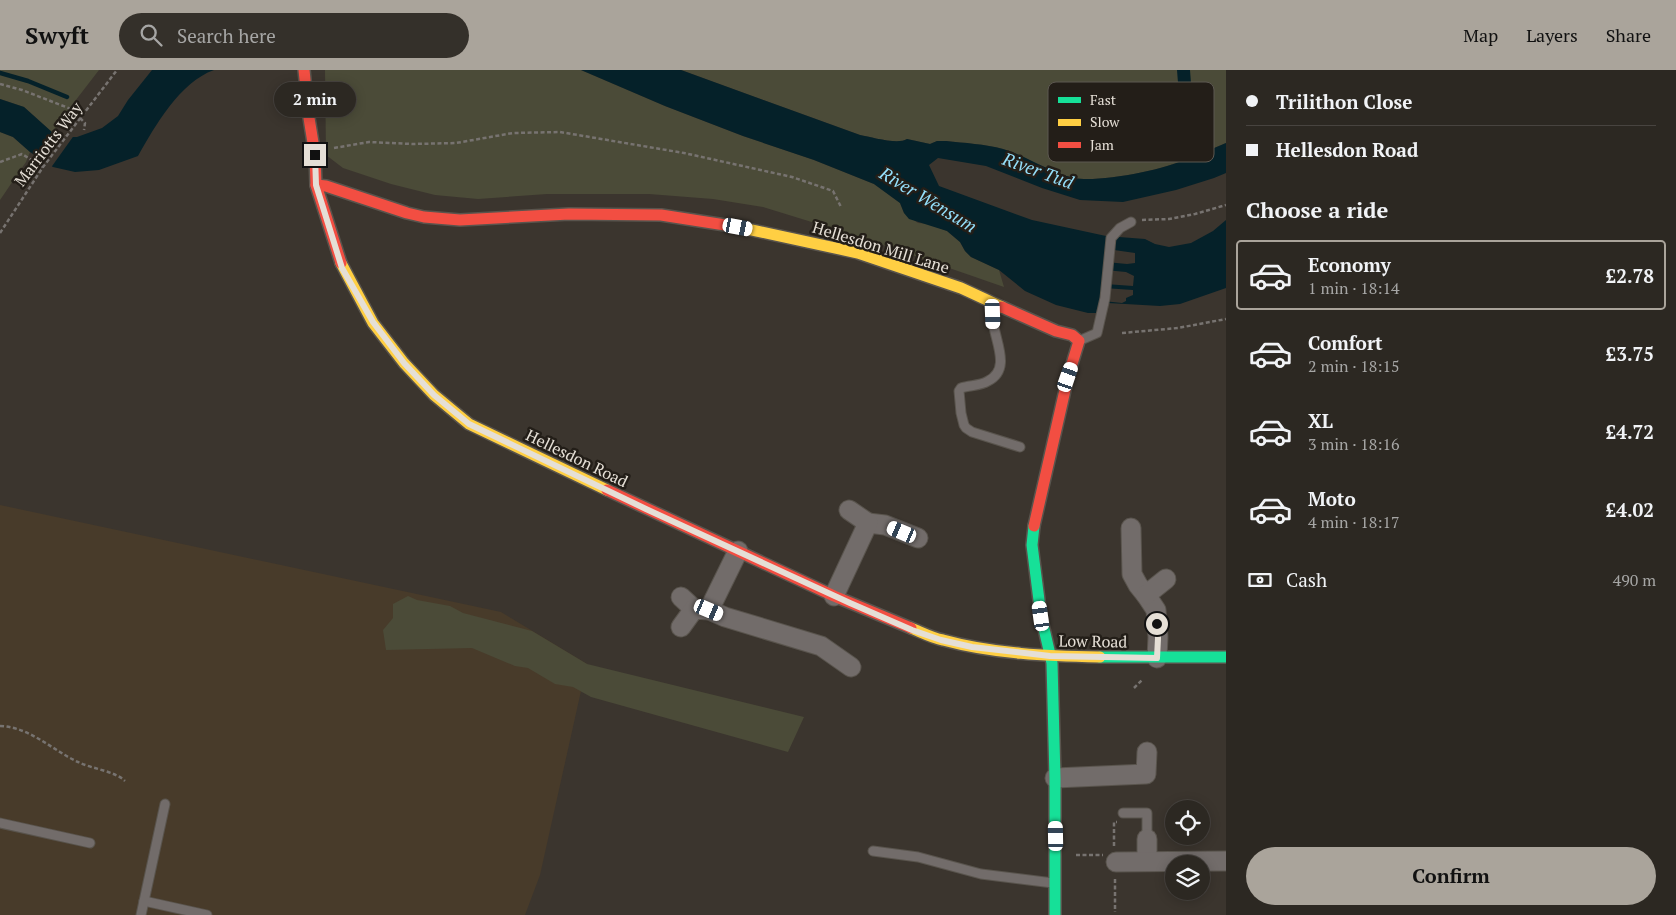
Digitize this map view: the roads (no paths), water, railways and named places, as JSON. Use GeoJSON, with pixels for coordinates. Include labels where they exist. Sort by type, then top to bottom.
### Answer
{"type":"FeatureCollection","features":[{"type":"Feature","properties":{"kind":"street","name":"Hellesdon Road"},"geometry":{"type":"LineString","coordinates":[[304,70],[315,155],[316,185],[342,268],[373,322],[404,363],[434,395],[469,424],[881,617],[941,640],[991,650],[1050,656]]}},
{"type":"Feature","properties":{"kind":"street","name":"Hellesdon Mill Lane"},"geometry":{"type":"LineString","coordinates":[[316,185],[326,186],[424,217],[460,220],[569,214],[661,215],[738,227],[858,254],[961,288],[1056,331],[1072,335],[1079,341]]}},
{"type":"Feature","properties":{"kind":"street"},"geometry":{"type":"LineString","coordinates":[[1055,915],[1056,856],[1052,663],[1041,616],[1032,545],[1068,377],[1079,341]]}},
{"type":"Feature","properties":{"kind":"street"},"geometry":{"type":"LineString","coordinates":[[849,510],[868,523],[886,525],[918,538]]}},
{"type":"Feature","properties":{"kind":"street"},"geometry":{"type":"LineString","coordinates":[[834,596],[868,523]]}},
{"type":"Feature","properties":{"kind":"street"},"geometry":{"type":"LineString","coordinates":[[1131,528],[1132,574],[1138,586],[1156,610],[1157,658]]}},
{"type":"Feature","properties":{"kind":"street"},"geometry":{"type":"LineString","coordinates":[[681,627],[695,605],[738,551]]}},
{"type":"Feature","properties":{"kind":"street"},"geometry":{"type":"LineString","coordinates":[[1146,595],[1166,579]]}},
{"type":"Feature","properties":{"kind":"street"},"geometry":{"type":"LineString","coordinates":[[695,605],[725,617],[822,646],[840,648],[852,667]]}},
{"type":"Feature","properties":{"kind":"street","name":"Low Road"},"geometry":{"type":"LineString","coordinates":[[1050,656],[1226,657]]}},
{"type":"Feature","properties":{"kind":"street"},"geometry":{"type":"LineString","coordinates":[[1055,778],[1146,774],[1147,752]]}},
{"type":"Feature","properties":{"kind":"street"},"geometry":{"type":"LineString","coordinates":[[1147,839],[1147,861]]}},
{"type":"Feature","properties":{"kind":"street"},"geometry":{"type":"LineString","coordinates":[[1110,858],[1147,861],[1226,861]]}},
{"type":"Feature","properties":{"kind":"lane"},"geometry":{"type":"LineString","coordinates":[[1079,341],[1097,332],[1105,298],[1111,238],[1120,228],[1131,222]]}},
{"type":"Feature","properties":{"kind":"lane"},"geometry":{"type":"LineString","coordinates":[[992,302],[993,325],[1000,354],[999,372],[984,384],[961,388],[959,391],[961,413],[964,425],[972,432],[1020,447]]}},
{"type":"Feature","properties":{"kind":"lane"},"geometry":{"type":"LineString","coordinates":[[141,915],[165,804]]}},
{"type":"Feature","properties":{"kind":"lane"},"geometry":{"type":"LineString","coordinates":[[1123,813],[1147,813],[1147,839]]}},
{"type":"Feature","properties":{"kind":"lane"},"geometry":{"type":"LineString","coordinates":[[0,823],[90,843]]}},
{"type":"Feature","properties":{"kind":"lane"},"geometry":{"type":"LineString","coordinates":[[874,851],[918,857],[981,874],[1056,883]]}},
{"type":"Feature","properties":{"kind":"lane"},"geometry":{"type":"LineString","coordinates":[[144,901],[207,915]]}},
{"type":"Feature","properties":{"kind":"water"},"geometry":{"type":"Polygon","coordinates":[[[152,70],[214,70],[190,84],[179,95],[152,132],[138,156],[99,170],[75,172],[53,167],[30,152],[13,137],[0,132],[0,99],[24,107],[53,133],[65,137],[77,137],[102,128],[118,116],[152,70]]]}},
{"type":"Feature","properties":{"kind":"water"},"geometry":{"type":"Polygon","coordinates":[[[581,70],[681,70],[860,135],[891,141],[907,139],[930,144],[937,141],[946,141],[989,146],[1012,152],[1074,178],[1098,179],[1131,175],[1178,162],[1214,162],[1214,148],[1226,143],[1226,173],[1176,190],[1123,202],[1080,200],[1042,188],[986,166],[938,158],[929,165],[939,186],[1032,220],[1106,236],[1145,239],[1155,244],[1169,247],[1191,243],[1213,231],[1226,220],[1226,288],[1180,304],[1160,306],[1108,303],[1100,313],[1088,313],[1056,305],[1025,291],[999,270],[971,257],[960,242],[947,231],[909,219],[900,203],[874,184],[814,160],[743,136],[665,106],[581,70]],[[1107,249],[1106,262],[1135,263],[1135,253],[1107,249]],[[1105,270],[1105,284],[1133,286],[1134,276],[1126,272],[1105,270]],[[1104,288],[1103,301],[1122,303],[1126,301],[1126,298],[1133,295],[1133,290],[1104,288]]]}},
{"type":"Feature","properties":{"kind":"water"},"geometry":{"type":"Polygon","coordinates":[[[1177,70],[1190,70],[1191,82],[1178,82],[1177,70]]]}},
{"type":"Feature","properties":{"kind":"waterway"},"geometry":{"type":"LineString","coordinates":[[0,73],[28,81],[67,97]]}},
{"type":"Feature","properties":{"kind":"water label","name":"River Tud"},"geometry":{"type":"Point","coordinates":[1038,171]}},
{"type":"Feature","properties":{"kind":"water label","name":"River Wensum"},"geometry":{"type":"Point","coordinates":[928,200]}}]}
